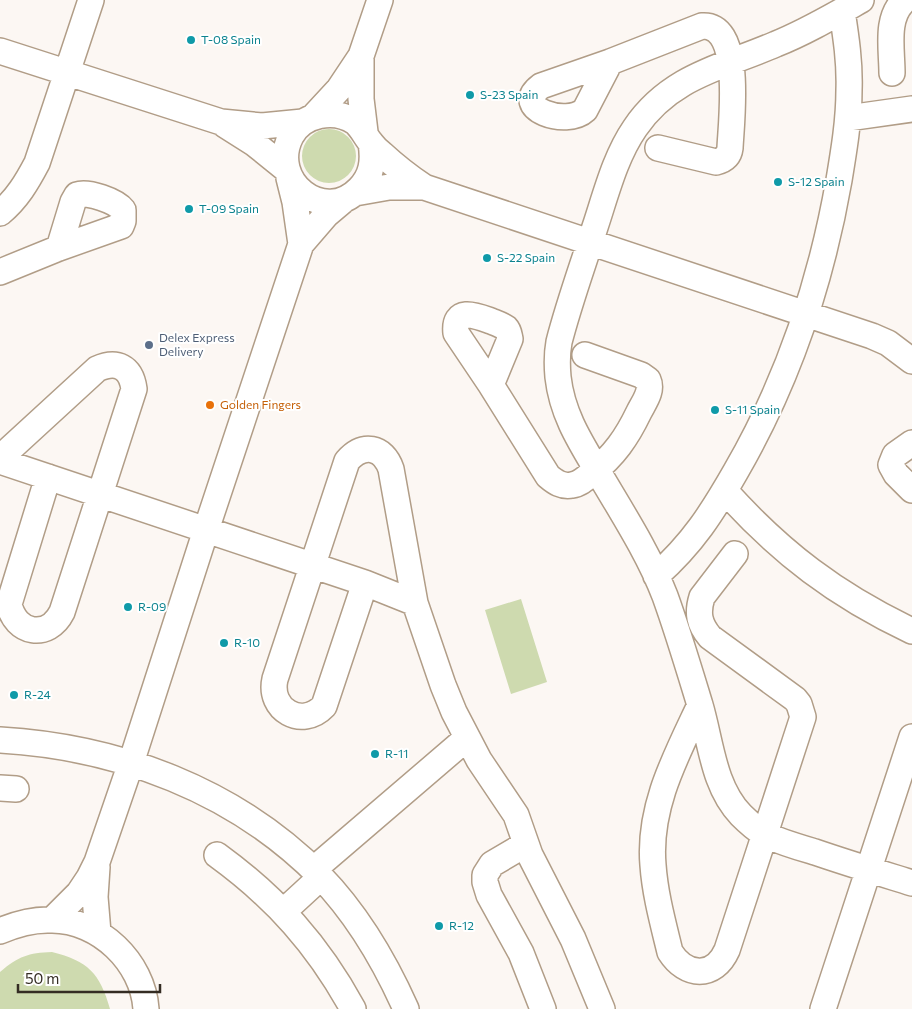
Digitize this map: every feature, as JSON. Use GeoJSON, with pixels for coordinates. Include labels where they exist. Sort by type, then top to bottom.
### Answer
{"type":"FeatureCollection","features":[{"type":"Feature","properties":{"kind":"street"},"geometry":{"type":"LineString","coordinates":[[0,213],[18,194],[29,179],[37,163],[91,0]]}},
{"type":"Feature","properties":{"kind":"street"},"geometry":{"type":"LineString","coordinates":[[301,244],[295,202],[285,156],[288,143],[294,132],[339,89],[361,56],[380,0]]}},
{"type":"Feature","properties":{"kind":"street"},"geometry":{"type":"LineString","coordinates":[[892,73],[892,18],[905,0]]}},
{"type":"Feature","properties":{"kind":"street"},"geometry":{"type":"LineString","coordinates":[[852,6],[797,35],[689,78],[651,108],[636,126],[623,147],[614,169],[558,344],[558,376],[564,407],[576,436],[642,546],[656,576],[700,706],[721,786],[729,801],[739,813],[764,834],[912,883]]}},
{"type":"Feature","properties":{"kind":"street"},"geometry":{"type":"LineString","coordinates":[[656,576],[675,559],[700,531],[725,491],[779,387],[807,314],[828,236],[848,118],[852,6]]}},
{"type":"Feature","properties":{"kind":"street"},"geometry":{"type":"LineString","coordinates":[[610,62],[697,27],[706,25],[717,30],[722,35],[730,61],[733,88],[730,148],[727,156],[716,162],[658,148]]}},
{"type":"Feature","properties":{"kind":"street"},"geometry":{"type":"LineString","coordinates":[[0,51],[221,122],[262,126],[309,119],[328,114],[342,116],[355,122],[396,166],[424,187]]}},
{"type":"Feature","properties":{"kind":"street"},"geometry":{"type":"LineString","coordinates":[[53,919],[78,893],[89,878],[97,862],[301,244],[326,215],[366,183],[372,170],[373,155],[361,98],[361,56]]}},
{"type":"Feature","properties":{"kind":"street"},"geometry":{"type":"LineString","coordinates":[[848,118],[912,110]]}},
{"type":"Feature","properties":{"kind":"street"},"geometry":{"type":"LineString","coordinates":[[221,122],[255,144],[288,173],[297,188],[307,196],[319,201],[332,202],[389,187],[424,187],[872,336],[888,343],[912,361]]}},
{"type":"Feature","properties":{"kind":"street"},"geometry":{"type":"LineString","coordinates":[[0,272],[58,248]]}},
{"type":"Feature","properties":{"kind":"street"},"geometry":{"type":"LineString","coordinates":[[872,336],[912,337]]}},
{"type":"Feature","properties":{"kind":"street"},"geometry":{"type":"LineString","coordinates":[[491,384],[548,476],[554,482],[572,486],[597,470],[613,454],[625,438],[649,393],[650,384],[641,375],[585,355]]}},
{"type":"Feature","properties":{"kind":"street"},"geometry":{"type":"LineString","coordinates":[[48,477],[10,604],[11,612],[15,619],[20,625],[28,628],[42,630],[49,627],[59,618],[99,494],[134,389],[129,373],[122,367],[114,364],[105,365],[97,369],[0,460],[48,477],[99,494],[206,530],[365,583],[415,603]]}},
{"type":"Feature","properties":{"kind":"street"},"geometry":{"type":"LineString","coordinates":[[912,444],[895,454],[891,465],[896,474],[912,490]]}},
{"type":"Feature","properties":{"kind":"street"},"geometry":{"type":"LineString","coordinates":[[365,583],[324,706],[318,713],[309,717],[300,717],[292,714],[275,699],[274,685],[347,461],[360,450],[376,450],[388,461],[391,469],[415,603],[443,685],[479,760],[516,815],[533,862],[573,939],[602,1009]]}},
{"type":"Feature","properties":{"kind":"street"},"geometry":{"type":"LineString","coordinates":[[725,491],[771,539],[824,581],[852,600],[912,631]]}},
{"type":"Feature","properties":{"kind":"street"},"geometry":{"type":"LineString","coordinates":[[700,706],[668,772],[661,794],[653,840],[653,864],[661,914],[670,952],[683,967],[694,971],[714,968],[722,961],[801,724],[802,710],[795,698],[710,637],[704,630],[699,614],[702,597],[735,554]]}},
{"type":"Feature","properties":{"kind":"street"},"geometry":{"type":"LineString","coordinates":[[823,1009],[912,737]]}},
{"type":"Feature","properties":{"kind":"street"},"geometry":{"type":"LineString","coordinates":[[284,911],[317,874],[467,738]]}},
{"type":"Feature","properties":{"kind":"street"},"geometry":{"type":"LineString","coordinates":[[0,740],[64,746],[131,763],[191,787],[226,805],[264,830],[317,874],[359,926],[376,952],[406,1009]]}},
{"type":"Feature","properties":{"kind":"street"},"geometry":{"type":"LineString","coordinates":[[526,844],[492,864],[485,875],[484,882],[489,895],[521,953],[543,1009]]}},
{"type":"Feature","properties":{"kind":"street"},"geometry":{"type":"LineString","coordinates":[[216,855],[255,884],[284,911],[326,963],[353,1009]]}},
{"type":"Feature","properties":{"kind":"street"},"geometry":{"type":"LineString","coordinates":[[97,862],[95,897],[98,933]]}},
{"type":"Feature","properties":{"kind":"street"},"geometry":{"type":"LineString","coordinates":[[0,931],[26,921],[53,919],[76,923],[98,933],[116,947],[131,965],[140,982],[146,1009]]}},
{"type":"Feature","properties":{"kind":"green space"},"geometry":{"type":"Polygon","coordinates":[[[329,129],[339,131],[348,137],[354,146],[356,156],[354,166],[348,175],[339,181],[329,183],[319,181],[310,175],[304,166],[302,156],[304,146],[310,137],[319,131],[329,129]]]}},
{"type":"Feature","properties":{"kind":"green space"},"geometry":{"type":"Polygon","coordinates":[[[521,599],[547,682],[511,694],[485,610],[521,599]]]}},
{"type":"Feature","properties":{"kind":"green space"},"geometry":{"type":"Polygon","coordinates":[[[52,952],[84,964],[91,970],[102,986],[110,1009],[0,1009],[0,972],[24,956],[52,952]]]}},
{"type":"Feature","properties":{"kind":"place","name":"T-08 Spain"},"geometry":{"type":"Point","coordinates":[191,40]}},
{"type":"Feature","properties":{"kind":"place","name":"S-23 Spain"},"geometry":{"type":"Point","coordinates":[470,95]}},
{"type":"Feature","properties":{"kind":"place","name":"S-12 Spain"},"geometry":{"type":"Point","coordinates":[778,182]}},
{"type":"Feature","properties":{"kind":"place","name":"T-09 Spain"},"geometry":{"type":"Point","coordinates":[189,209]}},
{"type":"Feature","properties":{"kind":"place","name":"S-22 Spain"},"geometry":{"type":"Point","coordinates":[487,258]}},
{"type":"Feature","properties":{"kind":"place","name":"Delex Express Delivery"},"geometry":{"type":"Point","coordinates":[149,345]}},
{"type":"Feature","properties":{"kind":"place","name":"Golden Fingers"},"geometry":{"type":"Point","coordinates":[210,405]}},
{"type":"Feature","properties":{"kind":"place","name":"S-11 Spain"},"geometry":{"type":"Point","coordinates":[715,410]}},
{"type":"Feature","properties":{"kind":"place","name":"R-09"},"geometry":{"type":"Point","coordinates":[128,607]}},
{"type":"Feature","properties":{"kind":"place","name":"R-10"},"geometry":{"type":"Point","coordinates":[224,643]}},
{"type":"Feature","properties":{"kind":"place","name":"R-24"},"geometry":{"type":"Point","coordinates":[14,695]}},
{"type":"Feature","properties":{"kind":"place","name":"R-11"},"geometry":{"type":"Point","coordinates":[375,754]}},
{"type":"Feature","properties":{"kind":"place","name":"R-12"},"geometry":{"type":"Point","coordinates":[439,926]}}]}
